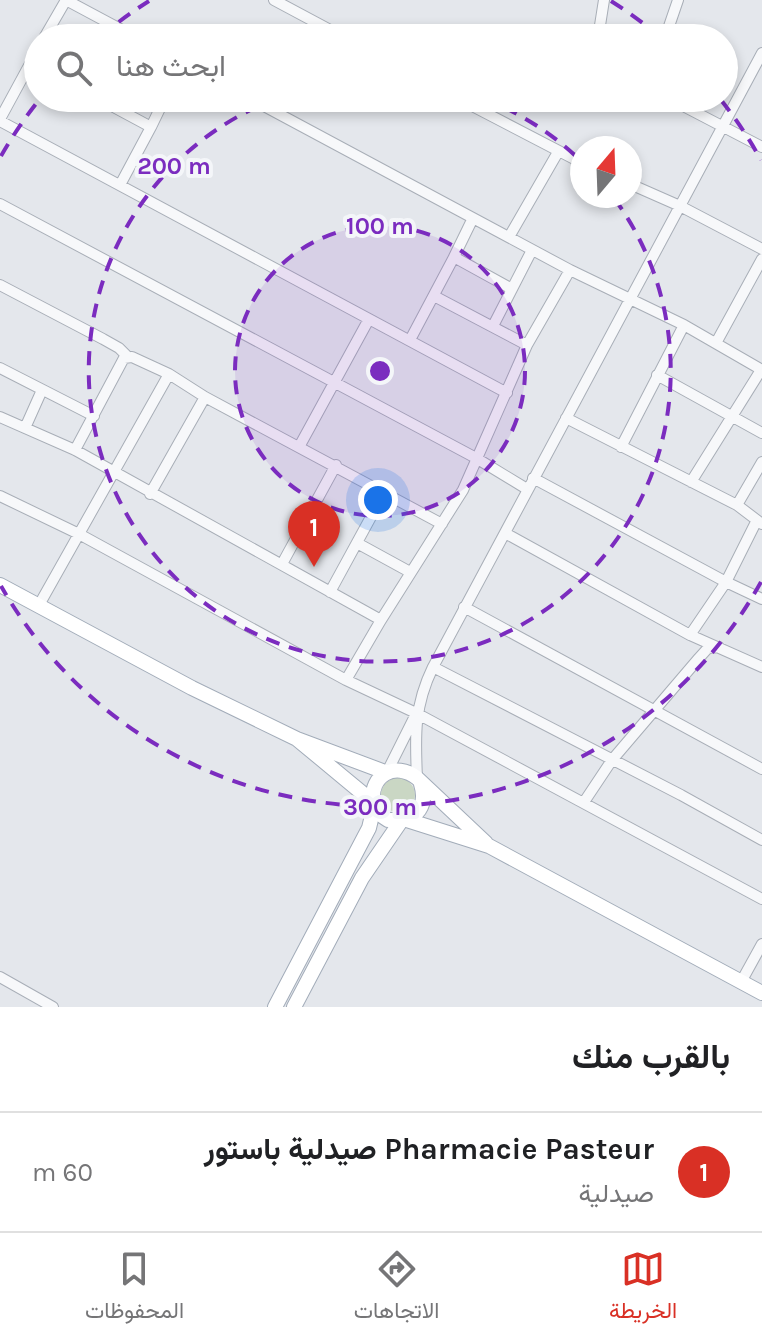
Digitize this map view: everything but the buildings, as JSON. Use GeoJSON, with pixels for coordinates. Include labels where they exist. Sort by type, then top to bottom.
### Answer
{"type":"FeatureCollection","features":[{"type":"Feature","properties":{"kind":"main road"},"geometry":{"type":"LineString","coordinates":[[0,585],[192,688],[297,739],[386,772],[403,770],[489,846]]}},
{"type":"Feature","properties":{"kind":"main road"},"geometry":{"type":"LineString","coordinates":[[297,739],[388,820],[404,821],[489,846],[762,993]]}},
{"type":"Feature","properties":{"kind":"main road"},"geometry":{"type":"LineString","coordinates":[[275,1007],[369,828],[374,785],[386,772]]}},
{"type":"Feature","properties":{"kind":"main road"},"geometry":{"type":"LineString","coordinates":[[294,1007],[362,878],[404,821],[415,816],[424,801],[419,781]]}},
{"type":"Feature","properties":{"kind":"street"},"geometry":{"type":"LineString","coordinates":[[52,24],[66,0],[111,24]]}},
{"type":"Feature","properties":{"kind":"street"},"geometry":{"type":"LineString","coordinates":[[274,0],[319,24]]}},
{"type":"Feature","properties":{"kind":"street"},"geometry":{"type":"LineString","coordinates":[[600,24],[604,0]]}},
{"type":"Feature","properties":{"kind":"street"},"geometry":{"type":"LineString","coordinates":[[670,24],[678,0]]}},
{"type":"Feature","properties":{"kind":"street"},"geometry":{"type":"LineString","coordinates":[[738,99],[760,61]]}},
{"type":"Feature","properties":{"kind":"street"},"geometry":{"type":"LineString","coordinates":[[24,80],[0,120],[507,393]]}},
{"type":"Feature","properties":{"kind":"street"},"geometry":{"type":"LineString","coordinates":[[130,112],[151,127]]}},
{"type":"Feature","properties":{"kind":"street"},"geometry":{"type":"LineString","coordinates":[[120,185],[158,112]]}},
{"type":"Feature","properties":{"kind":"street"},"geometry":{"type":"LineString","coordinates":[[275,112],[570,270],[684,325],[762,370],[691,482]]}},
{"type":"Feature","properties":{"kind":"street"},"geometry":{"type":"LineString","coordinates":[[483,112],[570,158]]}},
{"type":"Feature","properties":{"kind":"street"},"geometry":{"type":"LineString","coordinates":[[694,112],[762,147]]}},
{"type":"Feature","properties":{"kind":"street"},"geometry":{"type":"LineString","coordinates":[[386,772],[416,713],[421,691],[464,607],[731,112]]}},
{"type":"Feature","properties":{"kind":"street"},"geometry":{"type":"LineString","coordinates":[[509,237],[558,152]]}},
{"type":"Feature","properties":{"kind":"street"},"geometry":{"type":"LineString","coordinates":[[642,189],[762,249]]}},
{"type":"Feature","properties":{"kind":"street"},"geometry":{"type":"LineString","coordinates":[[0,204],[476,458],[527,489]]}},
{"type":"Feature","properties":{"kind":"street"},"geometry":{"type":"LineString","coordinates":[[410,340],[473,218]]}},
{"type":"Feature","properties":{"kind":"street"},"geometry":{"type":"LineString","coordinates":[[493,326],[532,250]]}},
{"type":"Feature","properties":{"kind":"street"},"geometry":{"type":"LineString","coordinates":[[454,257],[512,289]]}},
{"type":"Feature","properties":{"kind":"street"},"geometry":{"type":"LineString","coordinates":[[716,343],[762,259]]}},
{"type":"Feature","properties":{"kind":"street"},"geometry":{"type":"LineString","coordinates":[[346,680],[463,490],[527,345],[570,270]]}},
{"type":"Feature","properties":{"kind":"street"},"geometry":{"type":"LineString","coordinates":[[0,285],[119,348],[128,357],[169,374],[205,397],[442,524]]}},
{"type":"Feature","properties":{"kind":"street"},"geometry":{"type":"LineString","coordinates":[[434,296],[527,345]]}},
{"type":"Feature","properties":{"kind":"street"},"geometry":{"type":"LineString","coordinates":[[299,447],[369,319]]}},
{"type":"Feature","properties":{"kind":"street"},"geometry":{"type":"LineString","coordinates":[[621,447],[684,325]]}},
{"type":"Feature","properties":{"kind":"street"},"geometry":{"type":"LineString","coordinates":[[75,450],[122,361],[128,357]]}},
{"type":"Feature","properties":{"kind":"street"},"geometry":{"type":"LineString","coordinates":[[0,368],[94,416]]}},
{"type":"Feature","properties":{"kind":"street"},"geometry":{"type":"LineString","coordinates":[[39,605],[169,374]]}},
{"type":"Feature","properties":{"kind":"street"},"geometry":{"type":"LineString","coordinates":[[657,375],[762,433]]}},
{"type":"Feature","properties":{"kind":"street"},"geometry":{"type":"LineString","coordinates":[[25,428],[42,390]]}},
{"type":"Feature","properties":{"kind":"street"},"geometry":{"type":"LineString","coordinates":[[150,494],[205,397]]}},
{"type":"Feature","properties":{"kind":"street"},"geometry":{"type":"LineString","coordinates":[[0,417],[75,450],[381,620]]}},
{"type":"Feature","properties":{"kind":"street"},"geometry":{"type":"LineString","coordinates":[[566,418],[737,505],[759,523],[726,582],[690,635]]}},
{"type":"Feature","properties":{"kind":"street"},"geometry":{"type":"LineString","coordinates":[[737,505],[762,462]]}},
{"type":"Feature","properties":{"kind":"street"},"geometry":{"type":"LineString","coordinates":[[282,564],[336,465]]}},
{"type":"Feature","properties":{"kind":"street"},"geometry":{"type":"LineString","coordinates":[[533,478],[762,599]]}},
{"type":"Feature","properties":{"kind":"street"},"geometry":{"type":"LineString","coordinates":[[330,592],[384,493]]}},
{"type":"Feature","properties":{"kind":"street"},"geometry":{"type":"LineString","coordinates":[[0,496],[79,534],[346,680],[416,713],[762,899]]}},
{"type":"Feature","properties":{"kind":"street"},"geometry":{"type":"LineString","coordinates":[[505,533],[690,635],[762,667]]}},
{"type":"Feature","properties":{"kind":"street"},"geometry":{"type":"LineString","coordinates":[[357,543],[410,572]]}},
{"type":"Feature","properties":{"kind":"street"},"geometry":{"type":"LineString","coordinates":[[464,607],[762,769]]}},
{"type":"Feature","properties":{"kind":"street"},"geometry":{"type":"LineString","coordinates":[[584,802],[612,760],[708,648],[720,647]]}},
{"type":"Feature","properties":{"kind":"street"},"geometry":{"type":"LineString","coordinates":[[433,667],[762,840]]}},
{"type":"Feature","properties":{"kind":"street"},"geometry":{"type":"LineString","coordinates":[[416,713],[419,781]]}},
{"type":"Feature","properties":{"kind":"street"},"geometry":{"type":"LineString","coordinates":[[741,982],[762,944]]}},
{"type":"Feature","properties":{"kind":"street"},"geometry":{"type":"LineString","coordinates":[[0,977],[40,1004],[53,1007]]}},
{"type":"Feature","properties":{"kind":"green space"},"geometry":{"type":"Polygon","coordinates":[[[398,778],[410,783],[415,795],[410,807],[398,812],[386,807],[381,795],[386,783],[398,778]]]}},
{"type":"Feature","properties":{"kind":"place","name":"Pharmacie Pasteur صيدلية باستور"},"geometry":{"type":"Point","coordinates":[314,567]}}]}
